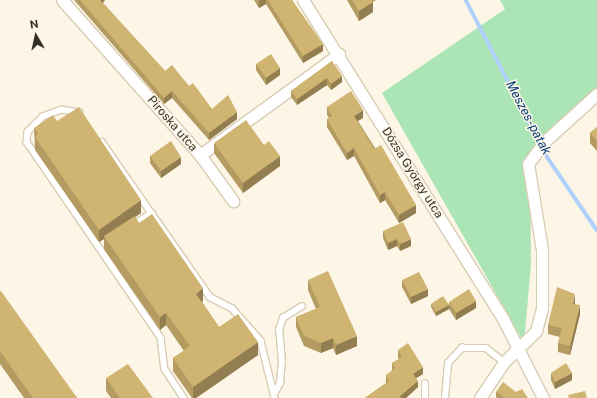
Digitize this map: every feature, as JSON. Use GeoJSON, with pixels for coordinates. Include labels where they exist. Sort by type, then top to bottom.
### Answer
{"type":"FeatureCollection","features":[{"type":"Feature","properties":{"kind":"street","name":"Piroska utca"},"geometry":{"type":"LineString","coordinates":[[62,0],[200,155],[338,54]]}},
{"type":"Feature","properties":{"kind":"street","name":"Dózsa György utca"},"geometry":{"type":"LineString","coordinates":[[303,0],[520,347],[543,398]]}},
{"type":"Feature","properties":{"kind":"street"},"geometry":{"type":"LineString","coordinates":[[480,398],[504,362],[536,331],[542,309],[542,250],[527,173],[528,164],[540,146],[597,94]]}},
{"type":"Feature","properties":{"kind":"street"},"geometry":{"type":"LineString","coordinates":[[200,155],[233,200]]}},
{"type":"Feature","properties":{"kind":"lane"},"geometry":{"type":"LineString","coordinates":[[84,118],[72,110],[52,113],[34,124],[27,142],[98,248],[161,338],[165,369],[184,398]]}},
{"type":"Feature","properties":{"kind":"lane"},"geometry":{"type":"LineString","coordinates":[[95,133],[210,297],[232,308],[261,341],[274,396]]}},
{"type":"Feature","properties":{"kind":"lane"},"geometry":{"type":"LineString","coordinates":[[128,229],[152,213]]}},
{"type":"Feature","properties":{"kind":"lane"},"geometry":{"type":"LineString","coordinates":[[98,248],[104,244]]}},
{"type":"Feature","properties":{"kind":"lane"},"geometry":{"type":"LineString","coordinates":[[274,396],[280,383],[282,362],[279,330],[283,318],[302,306]]}},
{"type":"Feature","properties":{"kind":"lane"},"geometry":{"type":"LineString","coordinates":[[446,398],[448,362],[462,348],[486,348],[504,362]]}},
{"type":"Feature","properties":{"kind":"lane"},"geometry":{"type":"LineString","coordinates":[[425,398],[426,384]]}},
{"type":"Feature","properties":{"kind":"green space"},"geometry":{"type":"Polygon","coordinates":[[[500,0],[597,0],[597,103],[530,153],[531,265],[524,343],[382,93],[505,9],[500,0]]]}},
{"type":"Feature","properties":{"kind":"building"},"geometry":{"type":"Polygon","coordinates":[[[80,0],[100,0],[165,71],[172,65],[189,86],[193,83],[212,109],[228,95],[237,112],[209,133],[172,91],[164,98],[80,0]]]}},
{"type":"Feature","properties":{"kind":"building"},"geometry":{"type":"Polygon","coordinates":[[[268,0],[292,0],[323,44],[303,56],[268,0]]]}},
{"type":"Feature","properties":{"kind":"building"},"geometry":{"type":"Polygon","coordinates":[[[352,0],[372,0],[373,2],[359,11],[352,0]]]}},
{"type":"Feature","properties":{"kind":"building"},"geometry":{"type":"Polygon","coordinates":[[[271,54],[280,68],[266,78],[256,64],[271,54]]]}},
{"type":"Feature","properties":{"kind":"building"},"geometry":{"type":"Polygon","coordinates":[[[332,61],[342,76],[331,84],[327,78],[297,99],[291,91],[332,61]]]}},
{"type":"Feature","properties":{"kind":"building"},"geometry":{"type":"Polygon","coordinates":[[[351,91],[363,110],[354,116],[374,149],[381,145],[416,205],[399,215],[385,192],[380,195],[354,148],[347,153],[327,119],[332,116],[327,107],[351,91]]]}},
{"type":"Feature","properties":{"kind":"building"},"geometry":{"type":"Polygon","coordinates":[[[79,107],[141,200],[99,230],[35,137],[38,133],[34,128],[53,115],[57,121],[79,107]]]}},
{"type":"Feature","properties":{"kind":"building"},"geometry":{"type":"Polygon","coordinates":[[[246,120],[264,145],[269,141],[280,156],[243,183],[214,143],[246,120]]]}},
{"type":"Feature","properties":{"kind":"building"},"geometry":{"type":"Polygon","coordinates":[[[597,127],[597,141],[590,133],[597,127]]]}},
{"type":"Feature","properties":{"kind":"building"},"geometry":{"type":"Polygon","coordinates":[[[171,141],[181,157],[161,171],[150,156],[171,141]]]}},
{"type":"Feature","properties":{"kind":"building"},"geometry":{"type":"Polygon","coordinates":[[[152,214],[203,288],[196,294],[219,327],[238,314],[258,342],[193,387],[173,358],[190,346],[166,313],[160,317],[104,236],[135,216],[139,223],[152,214]]]}},
{"type":"Feature","properties":{"kind":"building"},"geometry":{"type":"Polygon","coordinates":[[[403,222],[411,239],[400,244],[397,239],[388,243],[383,231],[403,222]]]}},
{"type":"Feature","properties":{"kind":"building"},"geometry":{"type":"Polygon","coordinates":[[[328,271],[357,336],[336,345],[333,338],[321,343],[304,336],[296,317],[320,307],[308,280],[328,271]]]}},
{"type":"Feature","properties":{"kind":"building"},"geometry":{"type":"Polygon","coordinates":[[[419,272],[428,289],[411,297],[402,280],[419,272]]]}},
{"type":"Feature","properties":{"kind":"building"},"geometry":{"type":"Polygon","coordinates":[[[557,287],[575,294],[573,304],[580,305],[570,346],[558,343],[562,328],[548,325],[557,287]]]}},
{"type":"Feature","properties":{"kind":"building"},"geometry":{"type":"Polygon","coordinates":[[[469,289],[476,301],[456,313],[449,302],[469,289]]]}},
{"type":"Feature","properties":{"kind":"building"},"geometry":{"type":"Polygon","coordinates":[[[0,291],[77,398],[33,398],[0,351],[0,291]]]}},
{"type":"Feature","properties":{"kind":"building"},"geometry":{"type":"Polygon","coordinates":[[[443,296],[449,305],[436,312],[431,304],[443,296]]]}},
{"type":"Feature","properties":{"kind":"building"},"geometry":{"type":"Polygon","coordinates":[[[408,343],[423,367],[413,374],[418,381],[400,396],[401,398],[365,398],[389,381],[386,375],[395,368],[392,363],[402,357],[398,350],[408,343]]]}},
{"type":"Feature","properties":{"kind":"building"},"geometry":{"type":"Polygon","coordinates":[[[566,363],[572,373],[555,382],[551,373],[566,363]]]}},
{"type":"Feature","properties":{"kind":"building"},"geometry":{"type":"Polygon","coordinates":[[[128,364],[153,398],[120,398],[106,378],[128,364]]]}},
{"type":"Feature","properties":{"kind":"building"},"geometry":{"type":"Polygon","coordinates":[[[503,382],[516,392],[522,389],[528,398],[505,398],[496,392],[503,382]]]}},
{"type":"Feature","properties":{"kind":"building"},"geometry":{"type":"Polygon","coordinates":[[[585,391],[587,398],[569,398],[568,395],[585,391]]]}},
{"type":"Feature","properties":{"kind":"waterway","name":"Meszes-patak"},"geometry":{"type":"LineString","coordinates":[[466,0],[548,158],[597,230]]}}]}
